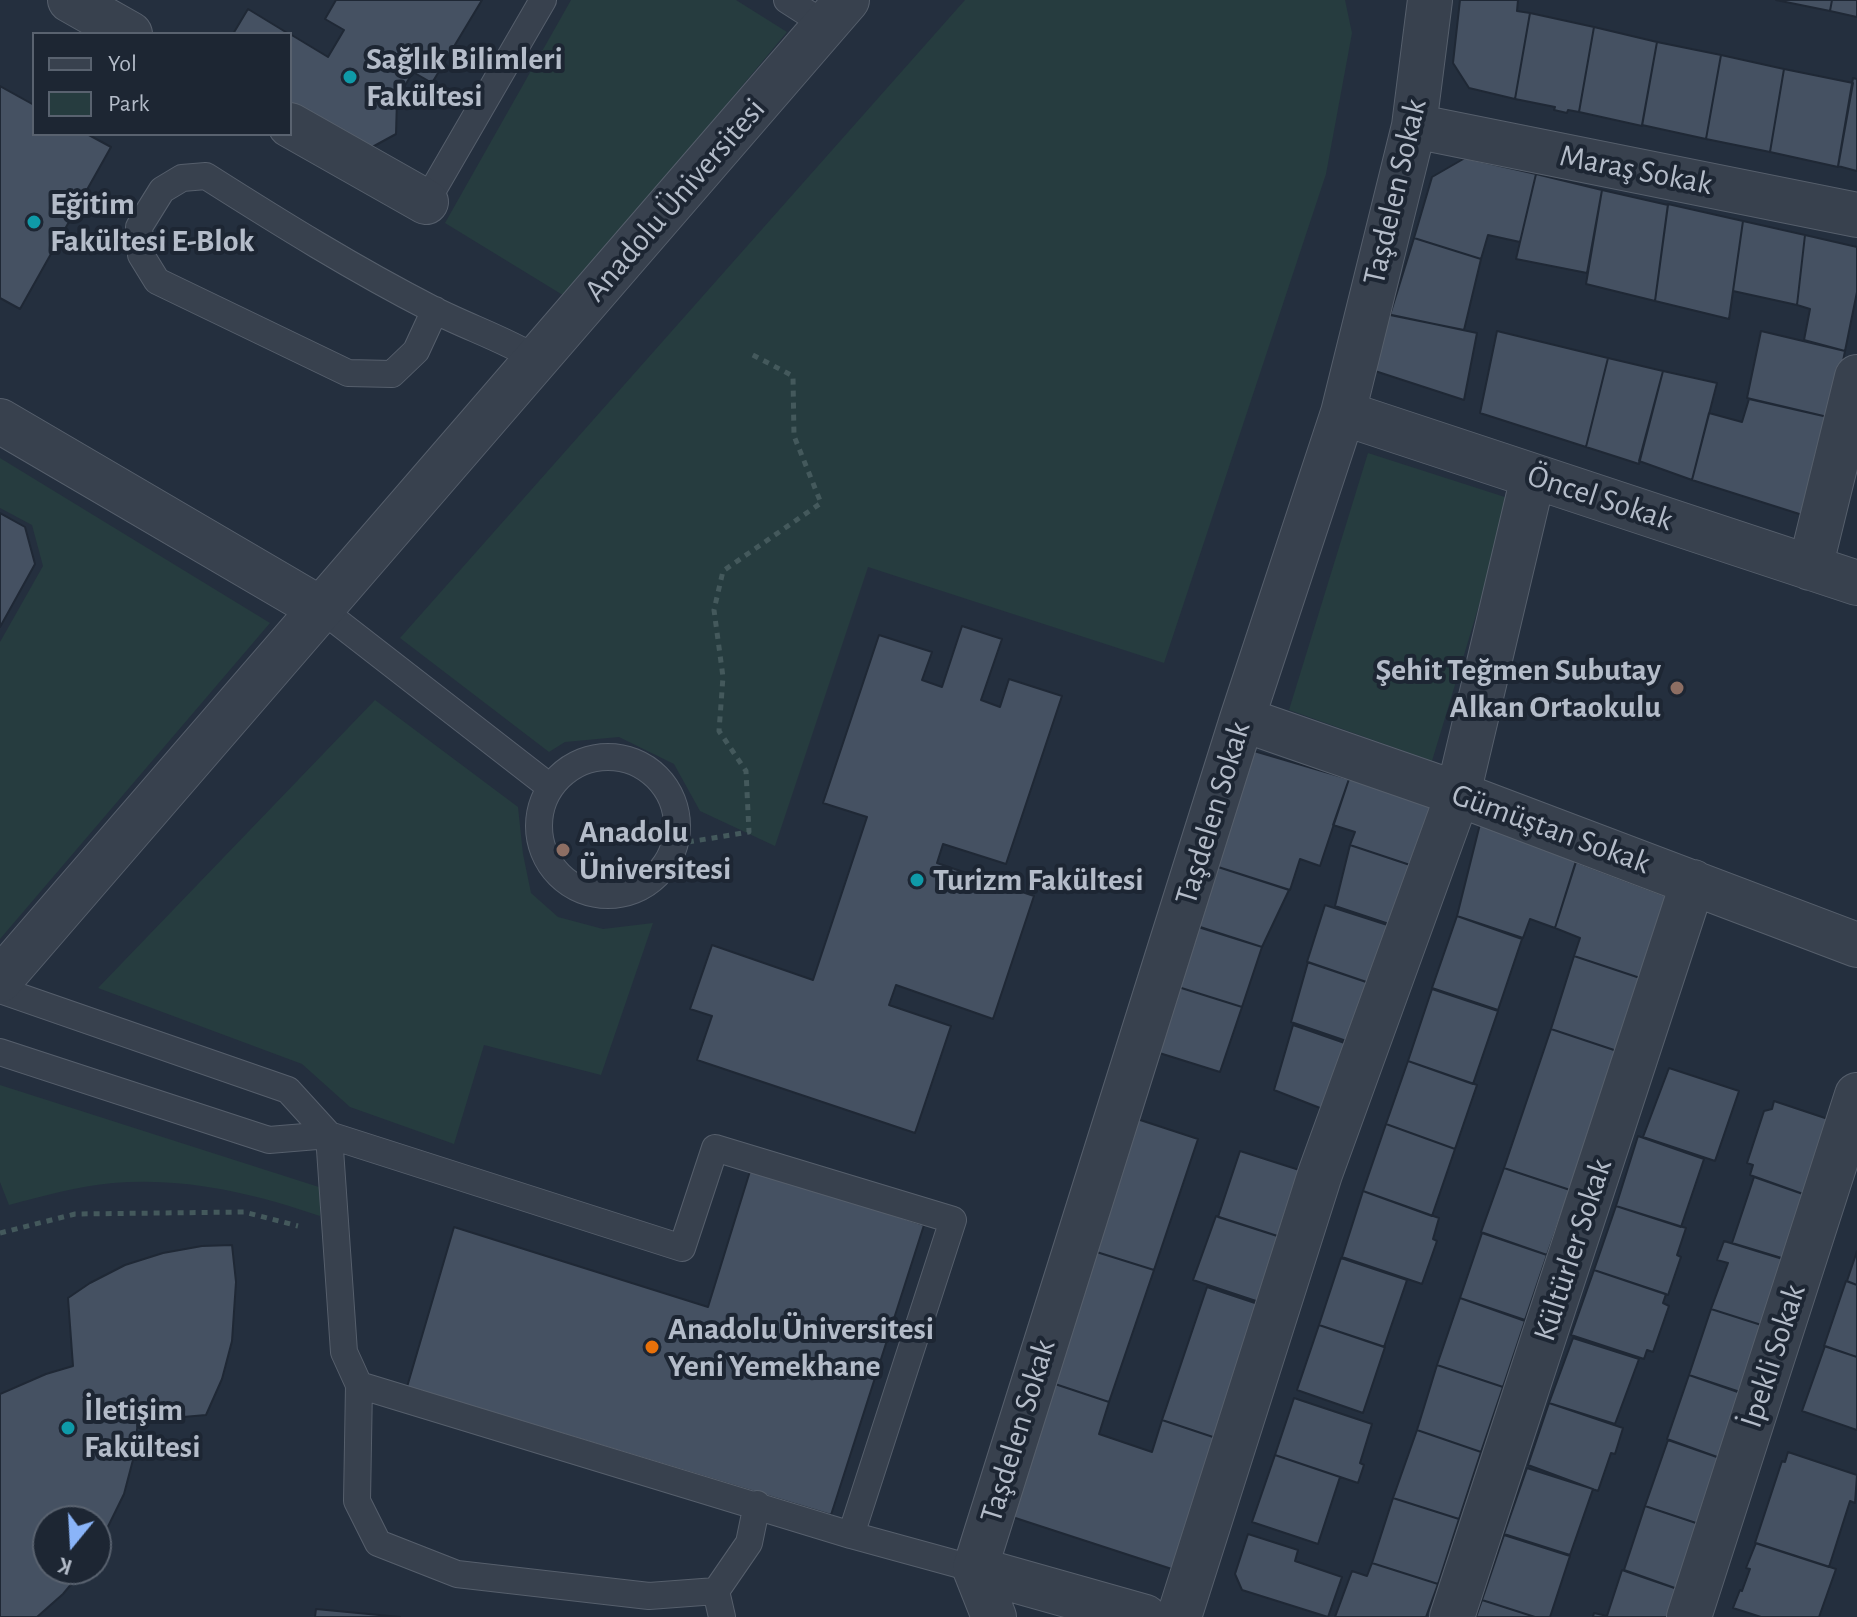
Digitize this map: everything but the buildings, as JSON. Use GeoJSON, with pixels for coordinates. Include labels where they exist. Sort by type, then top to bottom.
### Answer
{"type":"FeatureCollection","features":[{"type":"Feature","properties":{"kind":"street"},"geometry":{"type":"LineString","coordinates":[[70,0],[126,32]]}},
{"type":"Feature","properties":{"kind":"street","name":"Taşdelen Sokak"},"geometry":{"type":"LineString","coordinates":[[975,1569],[1242,719],[1343,413],[1414,126],[1430,0]]}},
{"type":"Feature","properties":{"kind":"street","name":"Anadolu Üniversitesi"},"geometry":{"type":"LineString","coordinates":[[0,980],[836,13]]}},
{"type":"Feature","properties":{"kind":"street"},"geometry":{"type":"LineString","coordinates":[[292,126],[426,202]]}},
{"type":"Feature","properties":{"kind":"street","name":"Maraş Sokak"},"geometry":{"type":"LineString","coordinates":[[1414,126],[1857,215]]}},
{"type":"Feature","properties":{"kind":"street"},"geometry":{"type":"LineString","coordinates":[[1810,568],[1857,377]]}},
{"type":"Feature","properties":{"kind":"street","name":"Öncel Sokak"},"geometry":{"type":"LineString","coordinates":[[1343,413],[1857,583]]}},
{"type":"Feature","properties":{"kind":"street"},"geometry":{"type":"LineString","coordinates":[[0,421],[321,609]]}},
{"type":"Feature","properties":{"kind":"street"},"geometry":{"type":"LineString","coordinates":[[1179,1617],[1320,1174],[1458,794],[1533,477]]}},
{"type":"Feature","properties":{"kind":"street","name":"Gümüştan Sokak"},"geometry":{"type":"LineString","coordinates":[[1242,719],[1458,794],[1857,945]]}},
{"type":"Feature","properties":{"kind":"street","name":"Kültürler Sokak"},"geometry":{"type":"LineString","coordinates":[[1452,1617],[1693,882]]}},
{"type":"Feature","properties":{"kind":"street","name":"İpekli Sokak"},"geometry":{"type":"LineString","coordinates":[[1689,1617],[1857,1095]]}},
{"type":"Feature","properties":{"kind":"street"},"geometry":{"type":"LineString","coordinates":[[975,1569],[994,1617]]}},
{"type":"Feature","properties":{"kind":"street"},"geometry":{"type":"LineString","coordinates":[[975,1569],[1145,1617]]}},
{"type":"Feature","properties":{"kind":"lane"},"geometry":{"type":"LineString","coordinates":[[426,202],[543,0]]}},
{"type":"Feature","properties":{"kind":"lane"},"geometry":{"type":"LineString","coordinates":[[787,0],[836,13]]}},
{"type":"Feature","properties":{"kind":"lane"},"geometry":{"type":"LineString","coordinates":[[435,310],[416,351],[392,374],[348,373],[157,281],[141,255],[139,227],[162,190],[182,178],[206,176],[340,260],[537,359]]}},
{"type":"Feature","properties":{"kind":"lane"},"geometry":{"type":"LineString","coordinates":[[321,609],[550,787]]}},
{"type":"Feature","properties":{"kind":"lane"},"geometry":{"type":"LineString","coordinates":[[613,757],[637,763],[657,777],[671,797],[678,820],[676,844],[666,866],[649,883],[627,893],[603,896],[579,890],[560,876],[545,857],[538,834],[540,809],[550,787],[567,770],[589,759],[613,757]]}},
{"type":"Feature","properties":{"kind":"lane"},"geometry":{"type":"LineString","coordinates":[[0,990],[288,1090],[329,1135],[344,1352],[359,1385],[357,1501],[378,1543],[457,1574],[719,1604],[749,1543],[757,1504]]}},
{"type":"Feature","properties":{"kind":"lane"},"geometry":{"type":"LineString","coordinates":[[0,1052],[269,1140],[329,1135],[682,1248],[715,1148],[953,1220],[851,1535]]}},
{"type":"Feature","properties":{"kind":"lane"},"geometry":{"type":"LineString","coordinates":[[359,1385],[851,1535],[975,1569]]}},
{"type":"Feature","properties":{"kind":"path"},"geometry":{"type":"LineString","coordinates":[[676,844],[749,832],[746,771],[719,731],[723,677],[714,610],[723,571],[821,503],[794,436],[793,376],[749,353]]}},
{"type":"Feature","properties":{"kind":"path"},"geometry":{"type":"LineString","coordinates":[[0,1233],[75,1214],[244,1212],[334,1235]]}},
{"type":"Feature","properties":{"kind":"green space"},"geometry":{"type":"Polygon","coordinates":[[[571,0],[736,0],[787,32],[566,297],[445,223],[571,0]]]}},
{"type":"Feature","properties":{"kind":"green space"},"geometry":{"type":"Polygon","coordinates":[[[965,0],[1345,0],[1352,33],[1326,174],[1164,663],[868,567],[775,846],[700,811],[674,764],[619,737],[565,742],[549,752],[400,638],[965,0]]]}},
{"type":"Feature","properties":{"kind":"green space"},"geometry":{"type":"Polygon","coordinates":[[[1368,453],[1511,499],[1432,761],[1289,710],[1368,453]]]}},
{"type":"Feature","properties":{"kind":"green space"},"geometry":{"type":"Polygon","coordinates":[[[0,458],[270,623],[0,939],[0,642],[43,566],[32,525],[0,508],[0,458]]]}},
{"type":"Feature","properties":{"kind":"green space"},"geometry":{"type":"Polygon","coordinates":[[[375,700],[518,807],[531,893],[558,917],[603,929],[653,923],[601,1075],[484,1045],[454,1144],[350,1107],[302,1064],[98,988],[375,700]]]}},
{"type":"Feature","properties":{"kind":"green space"},"geometry":{"type":"Polygon","coordinates":[[[0,1085],[322,1188],[320,1216],[244,1194],[166,1182],[100,1184],[9,1205],[0,1182],[0,1085]]]}},
{"type":"Feature","properties":{"kind":"place","name":"Sağlık Bilimleri Fakültesi"},"geometry":{"type":"Point","coordinates":[350,77]}},
{"type":"Feature","properties":{"kind":"place","name":"Eğitim Fakültesi E-Blok"},"geometry":{"type":"Point","coordinates":[34,222]}},
{"type":"Feature","properties":{"kind":"place","name":"Şehit Teğmen Subutay Alkan Ortaokulu"},"geometry":{"type":"Point","coordinates":[1677,688]}},
{"type":"Feature","properties":{"kind":"place","name":"Anadolu Üniversitesi"},"geometry":{"type":"Point","coordinates":[563,850]}},
{"type":"Feature","properties":{"kind":"place","name":"Turizm Fakültesi"},"geometry":{"type":"Point","coordinates":[917,880]}},
{"type":"Feature","properties":{"kind":"place","name":"Anadolu Üniversitesi Yeni Yemekhane"},"geometry":{"type":"Point","coordinates":[652,1347]}},
{"type":"Feature","properties":{"kind":"place","name":"İletişim Fakültesi"},"geometry":{"type":"Point","coordinates":[68,1428]}}]}
